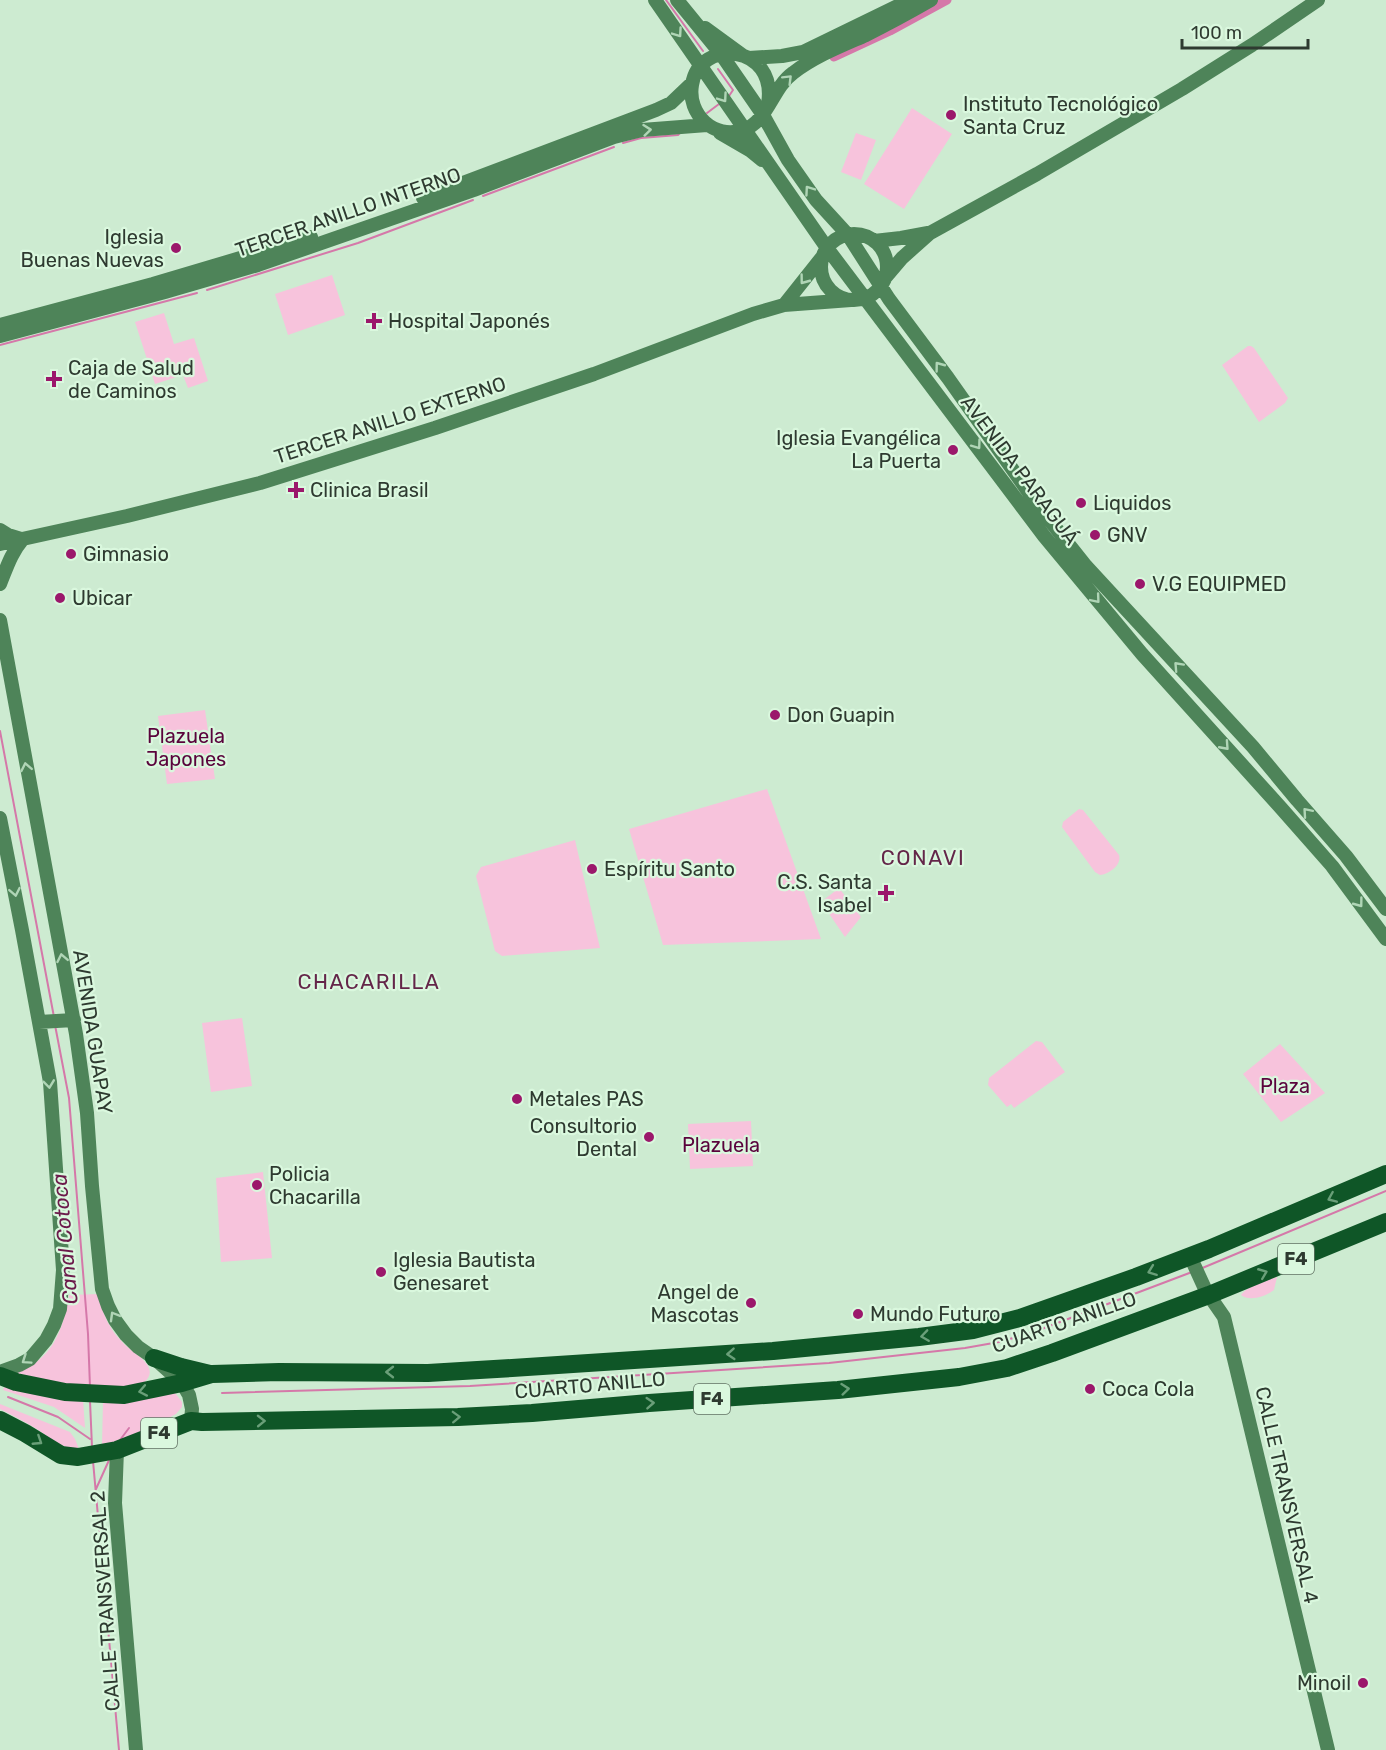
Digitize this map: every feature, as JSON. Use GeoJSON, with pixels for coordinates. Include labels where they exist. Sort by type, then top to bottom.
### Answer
{"type":"FeatureCollection","features":[{"type":"Feature","properties":{"kind":"highway","name":"CUARTO ANILLO"},"geometry":{"type":"LineString","coordinates":[[0,1420],[61,1455],[78,1457],[110,1452],[191,1421],[454,1417],[532,1413],[838,1390],[959,1377],[1007,1368],[1199,1276],[1386,1174]]}},
{"type":"Feature","properties":{"kind":"highway","name":"CUARTO ANILLO"},"geometry":{"type":"LineString","coordinates":[[0,1374],[43,1388],[65,1392],[124,1395],[212,1374],[428,1373],[773,1351],[920,1337],[973,1330],[1199,1276],[1385,1222]]}},
{"type":"Feature","properties":{"kind":"highway"},"geometry":{"type":"LineString","coordinates":[[154,1358],[212,1374]]}},
{"type":"Feature","properties":{"kind":"main road","name":"AVENIDA PARAGUÁ"},"geometry":{"type":"LineString","coordinates":[[655,0],[746,129],[858,299],[905,348],[1028,515],[1091,594],[1332,866],[1386,939]]}},
{"type":"Feature","properties":{"kind":"main road","name":"AVENIDA PARAGUÁ"},"geometry":{"type":"LineString","coordinates":[[677,0],[768,111],[788,160],[816,200],[848,235],[883,282],[889,299],[1026,488],[1086,566],[1253,747],[1346,856],[1386,909]]}},
{"type":"Feature","properties":{"kind":"main road"},"geometry":{"type":"LineString","coordinates":[[721,54],[782,56],[803,52],[910,0]]}},
{"type":"Feature","properties":{"kind":"main road"},"geometry":{"type":"LineString","coordinates":[[876,29],[897,12],[918,0]]}},
{"type":"Feature","properties":{"kind":"main road"},"geometry":{"type":"LineString","coordinates":[[746,129],[768,111],[791,74],[814,59],[931,0]]}},
{"type":"Feature","properties":{"kind":"main road"},"geometry":{"type":"LineString","coordinates":[[826,252],[822,273],[824,281],[835,294],[858,299],[877,291],[902,258],[930,232],[1037,174],[1182,89],[1318,0]]}},
{"type":"Feature","properties":{"kind":"main road"},"geometry":{"type":"LineString","coordinates":[[688,15],[758,64],[769,83],[768,111]]}},
{"type":"Feature","properties":{"kind":"main road","name":"TERCER ANILLO INTERNO"},"geometry":{"type":"LineString","coordinates":[[1,327],[255,255],[359,221],[561,146],[671,103],[692,82],[701,66],[710,58],[721,54]]}},
{"type":"Feature","properties":{"kind":"main road"},"geometry":{"type":"LineString","coordinates":[[692,82],[693,106],[698,116],[771,167]]}},
{"type":"Feature","properties":{"kind":"main road","name":"TERCER ANILLO INTERNO"},"geometry":{"type":"LineString","coordinates":[[1,327],[16,332],[258,265],[474,190],[614,137],[642,130],[711,127],[736,132],[746,129]]}},
{"type":"Feature","properties":{"kind":"main road"},"geometry":{"type":"LineString","coordinates":[[359,221],[391,214],[460,188],[474,190],[478,183],[542,158],[561,146]]}},
{"type":"Feature","properties":{"kind":"main road"},"geometry":{"type":"LineString","coordinates":[[165,292],[192,278],[248,261],[255,255],[266,256],[354,227],[378,223]]}},
{"type":"Feature","properties":{"kind":"main road"},"geometry":{"type":"LineString","coordinates":[[874,241],[930,232]]}},
{"type":"Feature","properties":{"kind":"main road"},"geometry":{"type":"LineString","coordinates":[[784,305],[833,242],[848,235],[861,235],[874,241],[883,251],[887,264],[883,282]]}},
{"type":"Feature","properties":{"kind":"main road"},"geometry":{"type":"LineString","coordinates":[[131,302],[135,292],[174,282],[184,275]]}},
{"type":"Feature","properties":{"kind":"main road"},"geometry":{"type":"LineString","coordinates":[[16,332],[39,318],[95,304],[100,299]]}},
{"type":"Feature","properties":{"kind":"main road","name":"TERCER ANILLO EXTERNO"},"geometry":{"type":"LineString","coordinates":[[0,544],[128,516],[260,483],[435,428],[594,374],[753,314],[784,305],[858,299]]}},
{"type":"Feature","properties":{"kind":"main road"},"geometry":{"type":"LineString","coordinates":[[0,530],[23,539],[9,558],[0,584]]}},
{"type":"Feature","properties":{"kind":"main road","name":"AVENIDA GUAPAY"},"geometry":{"type":"LineString","coordinates":[[0,620],[87,1113],[102,1289],[115,1320],[138,1347],[182,1383],[189,1395],[192,1409],[191,1421]]}},
{"type":"Feature","properties":{"kind":"main road"},"geometry":{"type":"LineString","coordinates":[[0,818],[43,1022],[50,1082],[62,1249],[60,1309],[54,1325],[39,1350],[30,1359],[0,1374]]}},
{"type":"Feature","properties":{"kind":"main road"},"geometry":{"type":"LineString","coordinates":[[43,1022],[69,1020]]}},
{"type":"Feature","properties":{"kind":"main road","name":"CALLE TRANSVERSAL 4"},"geometry":{"type":"LineString","coordinates":[[1199,1276],[1224,1317],[1328,1750]]}},
{"type":"Feature","properties":{"kind":"main road","name":"CALLE TRANSVERSAL 2"},"geometry":{"type":"LineString","coordinates":[[110,1452],[136,1750]]}},
{"type":"Feature","properties":{"kind":"green space"},"geometry":{"type":"Polygon","coordinates":[[[912,108],[952,134],[904,209],[864,184],[912,108]]]}},
{"type":"Feature","properties":{"kind":"green space"},"geometry":{"type":"Polygon","coordinates":[[[856,133],[876,140],[861,180],[841,172],[856,133]]]}},
{"type":"Feature","properties":{"kind":"green space"},"geometry":{"type":"Polygon","coordinates":[[[332,275],[345,315],[288,335],[275,294],[332,275]]]}},
{"type":"Feature","properties":{"kind":"green space"},"geometry":{"type":"Polygon","coordinates":[[[164,313],[174,344],[194,338],[208,381],[188,388],[183,375],[155,384],[135,322],[164,313]]]}},
{"type":"Feature","properties":{"kind":"green space"},"geometry":{"type":"Polygon","coordinates":[[[1248,346],[1254,348],[1288,398],[1285,403],[1259,422],[1222,365],[1248,346]]]}},
{"type":"Feature","properties":{"kind":"green space","name":"Plazuela Japones"},"geometry":{"type":"Polygon","coordinates":[[[205,710],[215,779],[167,784],[158,716],[205,710]]]}},
{"type":"Feature","properties":{"kind":"green space"},"geometry":{"type":"Polygon","coordinates":[[[767,789],[821,939],[663,945],[629,829],[767,789]]]}},
{"type":"Feature","properties":{"kind":"green space"},"geometry":{"type":"Polygon","coordinates":[[[1079,809],[1083,810],[1119,855],[1117,865],[1107,873],[1100,875],[1095,872],[1062,827],[1063,822],[1079,809]]]}},
{"type":"Feature","properties":{"kind":"green space"},"geometry":{"type":"Polygon","coordinates":[[[575,840],[600,948],[502,956],[495,951],[476,876],[481,867],[575,840]]]}},
{"type":"Feature","properties":{"kind":"green space"},"geometry":{"type":"Polygon","coordinates":[[[839,888],[861,917],[845,937],[821,902],[839,888]]]}},
{"type":"Feature","properties":{"kind":"green space"},"geometry":{"type":"Polygon","coordinates":[[[242,1018],[252,1086],[211,1092],[202,1023],[242,1018]]]}},
{"type":"Feature","properties":{"kind":"green space"},"geometry":{"type":"Polygon","coordinates":[[[1036,1041],[1042,1042],[1065,1072],[1014,1108],[1011,1104],[1007,1107],[988,1085],[989,1078],[1036,1041]]]}},
{"type":"Feature","properties":{"kind":"green space","name":"Plaza"},"geometry":{"type":"Polygon","coordinates":[[[1280,1044],[1325,1093],[1281,1122],[1243,1074],[1280,1044]]]}},
{"type":"Feature","properties":{"kind":"green space","name":"Plazuela"},"geometry":{"type":"Polygon","coordinates":[[[751,1121],[753,1166],[690,1169],[688,1124],[751,1121]]]}},
{"type":"Feature","properties":{"kind":"green space"},"geometry":{"type":"Polygon","coordinates":[[[263,1172],[272,1258],[221,1262],[216,1178],[263,1172]]]}},
{"type":"Feature","properties":{"kind":"green space"},"geometry":{"type":"Polygon","coordinates":[[[1277,1277],[1274,1290],[1267,1294],[1253,1298],[1241,1295],[1253,1286],[1277,1277]]]}},
{"type":"Feature","properties":{"kind":"green space"},"geometry":{"type":"Polygon","coordinates":[[[99,1294],[104,1315],[113,1331],[147,1364],[149,1375],[146,1381],[138,1387],[74,1387],[14,1374],[38,1361],[54,1343],[63,1321],[69,1295],[99,1294]]]}},
{"type":"Feature","properties":{"kind":"green space"},"geometry":{"type":"Polygon","coordinates":[[[5,1385],[83,1399],[85,1428],[54,1407],[3,1390],[5,1385]]]}},
{"type":"Feature","properties":{"kind":"green space"},"geometry":{"type":"Polygon","coordinates":[[[175,1393],[182,1402],[182,1407],[176,1414],[131,1438],[102,1445],[103,1401],[175,1393]]]}},
{"type":"Feature","properties":{"kind":"green space"},"geometry":{"type":"Polygon","coordinates":[[[0,1404],[70,1432],[79,1449],[55,1442],[31,1425],[0,1409],[0,1404]]]}},
{"type":"Feature","properties":{"kind":"waterway"},"geometry":{"type":"LineString","coordinates":[[666,0],[703,51]]}},
{"type":"Feature","properties":{"kind":"waterway"},"geometry":{"type":"LineString","coordinates":[[834,57],[890,31],[947,0]]}},
{"type":"Feature","properties":{"kind":"waterway"},"geometry":{"type":"LineString","coordinates":[[718,69],[733,90],[729,96]]}},
{"type":"Feature","properties":{"kind":"waterway"},"geometry":{"type":"LineString","coordinates":[[707,113],[719,104]]}},
{"type":"Feature","properties":{"kind":"waterway"},"geometry":{"type":"LineString","coordinates":[[623,143],[641,138],[680,133]]}},
{"type":"Feature","properties":{"kind":"waterway"},"geometry":{"type":"LineString","coordinates":[[483,196],[614,147]]}},
{"type":"Feature","properties":{"kind":"waterway"},"geometry":{"type":"LineString","coordinates":[[207,290],[358,243],[473,200]]}},
{"type":"Feature","properties":{"kind":"waterway"},"geometry":{"type":"LineString","coordinates":[[0,345],[197,293]]}},
{"type":"Feature","properties":{"kind":"waterway","name":"Canal Cotoca"},"geometry":{"type":"LineString","coordinates":[[0,731],[54,1017]]}},
{"type":"Feature","properties":{"kind":"waterway","name":"Canal Cotoca"},"geometry":{"type":"LineString","coordinates":[[55,1025],[69,1098],[88,1334],[90,1387]]}},
{"type":"Feature","properties":{"kind":"waterway"},"geometry":{"type":"LineString","coordinates":[[1200,1269],[1386,1191]]}},
{"type":"Feature","properties":{"kind":"waterway"},"geometry":{"type":"LineString","coordinates":[[222,1393],[470,1386],[829,1363],[965,1348],[1031,1333],[1192,1272]]}},
{"type":"Feature","properties":{"kind":"waterway"},"geometry":{"type":"LineString","coordinates":[[8,1397],[58,1417],[90,1439]]}},
{"type":"Feature","properties":{"kind":"waterway","name":"Canal Cotoca"},"geometry":{"type":"LineString","coordinates":[[90,1401],[92,1447]]}},
{"type":"Feature","properties":{"kind":"waterway"},"geometry":{"type":"LineString","coordinates":[[120,1440],[129,1428]]}},
{"type":"Feature","properties":{"kind":"waterway"},"geometry":{"type":"LineString","coordinates":[[96,1489],[110,1458]]}},
{"type":"Feature","properties":{"kind":"waterway","name":"Canal Cotoca"},"geometry":{"type":"LineString","coordinates":[[93,1461],[119,1750]]}},
{"type":"Feature","properties":{"kind":"place","name":"Instituto Tecnológico Santa Cruz"},"geometry":{"type":"Point","coordinates":[951,115]}},
{"type":"Feature","properties":{"kind":"place","name":"Iglesia Buenas Nuevas"},"geometry":{"type":"Point","coordinates":[176,248]}},
{"type":"Feature","properties":{"kind":"place","name":"Hospital Japonés"},"geometry":{"type":"Point","coordinates":[374,321]}},
{"type":"Feature","properties":{"kind":"place","name":"Caja de Salud de Caminos"},"geometry":{"type":"Point","coordinates":[54,379]}},
{"type":"Feature","properties":{"kind":"place","name":"Iglesia Evangélica La Puerta"},"geometry":{"type":"Point","coordinates":[953,450]}},
{"type":"Feature","properties":{"kind":"place","name":"Clinica Brasil"},"geometry":{"type":"Point","coordinates":[296,490]}},
{"type":"Feature","properties":{"kind":"place","name":"Liquidos"},"geometry":{"type":"Point","coordinates":[1081,503]}},
{"type":"Feature","properties":{"kind":"place","name":"GNV"},"geometry":{"type":"Point","coordinates":[1095,535]}},
{"type":"Feature","properties":{"kind":"place","name":"Gimnasio"},"geometry":{"type":"Point","coordinates":[71,554]}},
{"type":"Feature","properties":{"kind":"place","name":"V.G EQUIPMED"},"geometry":{"type":"Point","coordinates":[1140,584]}},
{"type":"Feature","properties":{"kind":"place","name":"Ubicar"},"geometry":{"type":"Point","coordinates":[60,598]}},
{"type":"Feature","properties":{"kind":"place","name":"Don Guapin"},"geometry":{"type":"Point","coordinates":[775,715]}},
{"type":"Feature","properties":{"kind":"place","name":"Espíritu Santo"},"geometry":{"type":"Point","coordinates":[592,869]}},
{"type":"Feature","properties":{"kind":"place","name":"C.S. Santa Isabel"},"geometry":{"type":"Point","coordinates":[886,893]}},
{"type":"Feature","properties":{"kind":"place","name":"Metales PAS"},"geometry":{"type":"Point","coordinates":[517,1099]}},
{"type":"Feature","properties":{"kind":"place","name":"Consultorio Dental"},"geometry":{"type":"Point","coordinates":[649,1137]}},
{"type":"Feature","properties":{"kind":"place","name":"Policia Chacarilla"},"geometry":{"type":"Point","coordinates":[257,1185]}},
{"type":"Feature","properties":{"kind":"place","name":"Iglesia Bautista Genesaret"},"geometry":{"type":"Point","coordinates":[381,1272]}},
{"type":"Feature","properties":{"kind":"place","name":"Angel de Mascotas"},"geometry":{"type":"Point","coordinates":[751,1303]}},
{"type":"Feature","properties":{"kind":"place","name":"Mundo Futuro"},"geometry":{"type":"Point","coordinates":[858,1314]}},
{"type":"Feature","properties":{"kind":"place","name":"Coca Cola"},"geometry":{"type":"Point","coordinates":[1090,1389]}},
{"type":"Feature","properties":{"kind":"place","name":"Minoil"},"geometry":{"type":"Point","coordinates":[1363,1683]}},
{"type":"Feature","properties":{"kind":"district","name":"CONAVI"},"geometry":{"type":"Point","coordinates":[923,858]}},
{"type":"Feature","properties":{"kind":"district","name":"CHACARILLA"},"geometry":{"type":"Point","coordinates":[369,982]}}]}
